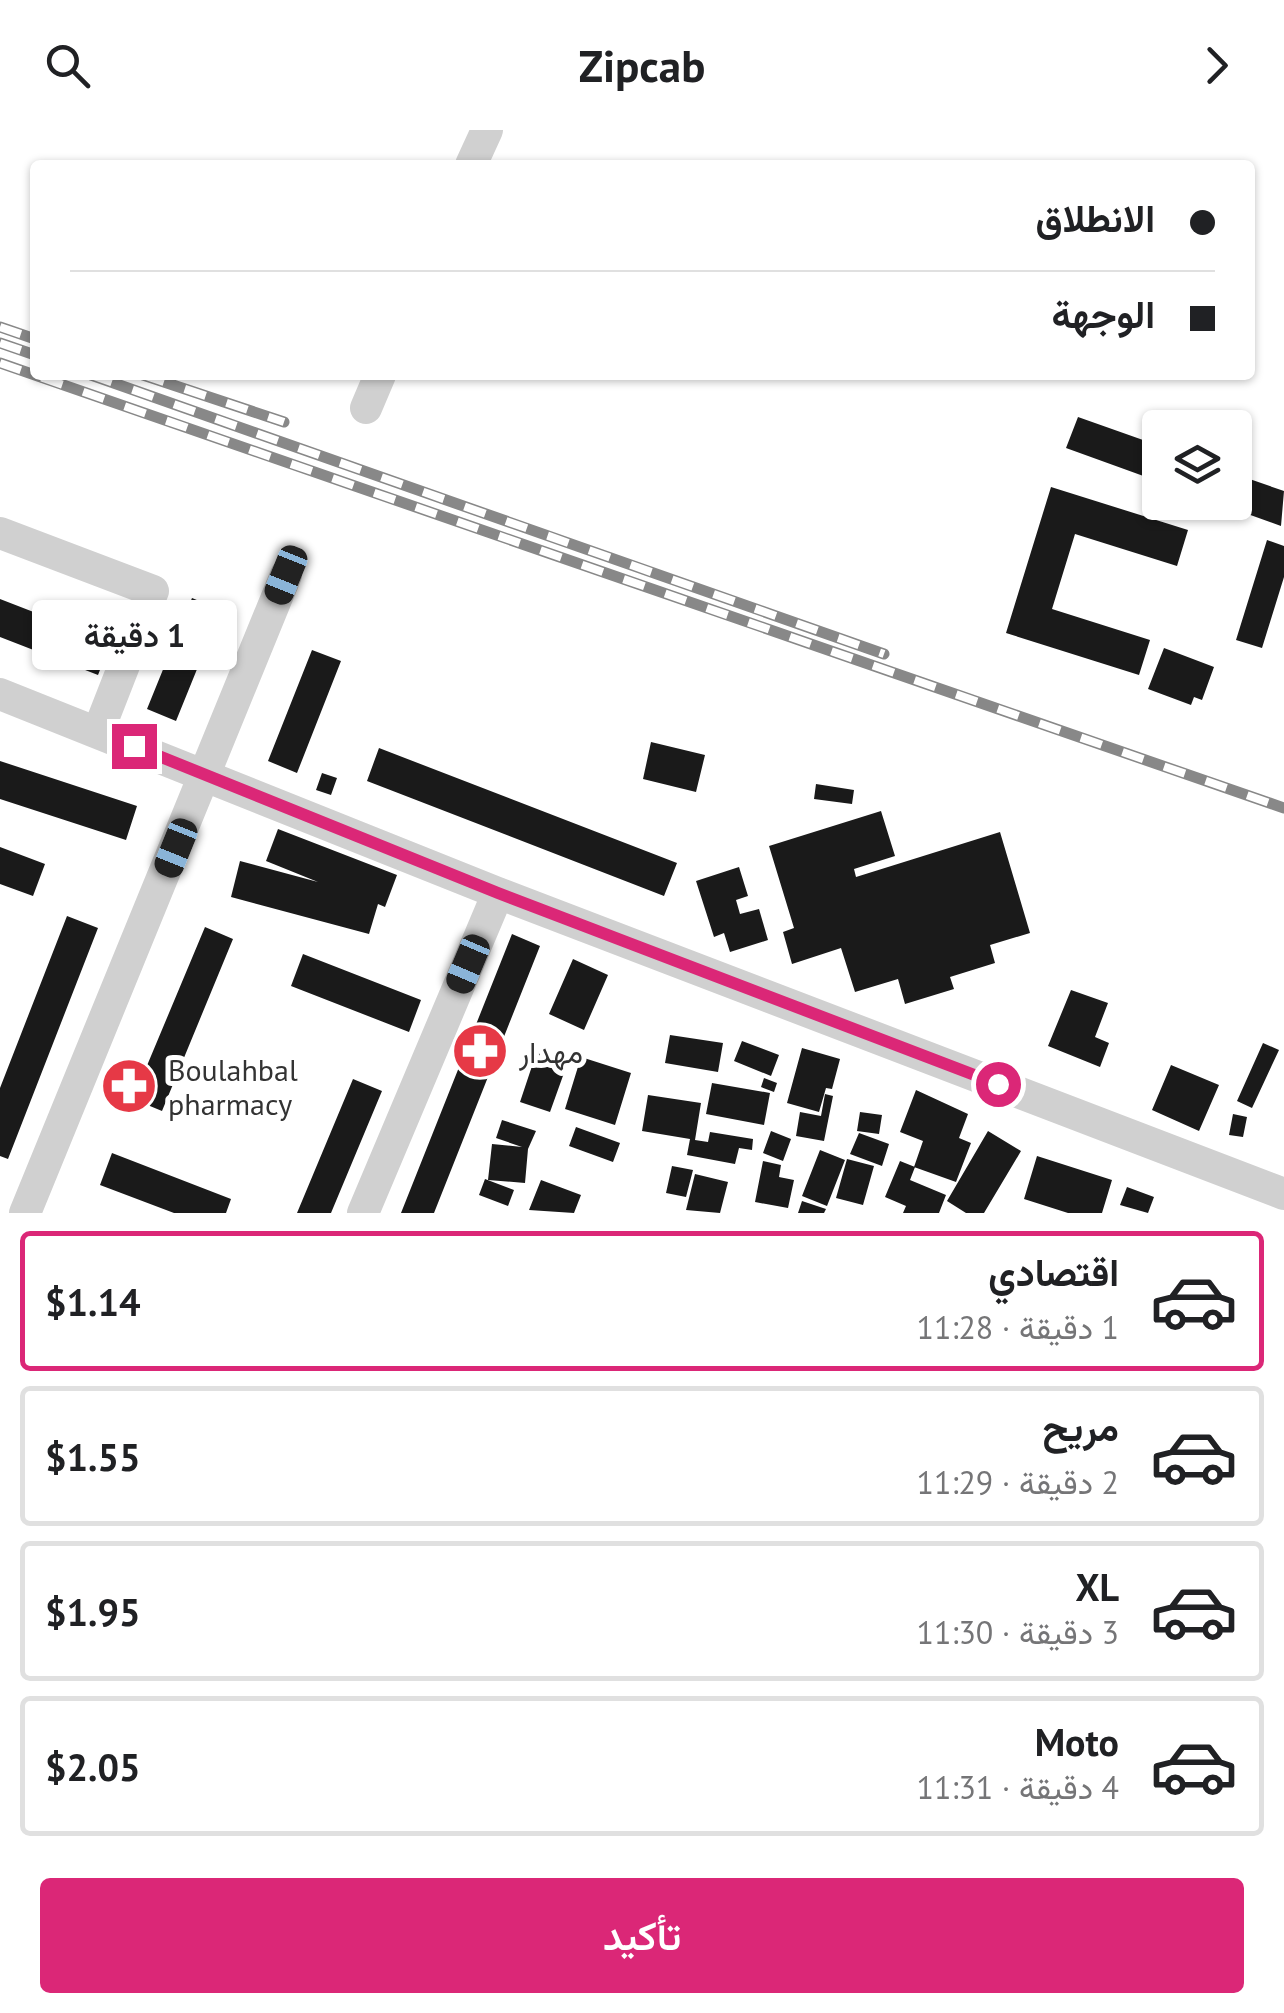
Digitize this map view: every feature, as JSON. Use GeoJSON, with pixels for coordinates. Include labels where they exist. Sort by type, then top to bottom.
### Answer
{"type":"FeatureCollection","features":[{"type":"Feature","properties":{"kind":"street"},"geometry":{"type":"LineString","coordinates":[[474,160],[487,130]]}},
{"type":"Feature","properties":{"kind":"street"},"geometry":{"type":"LineString","coordinates":[[366,408],[378,380]]}},
{"type":"Feature","properties":{"kind":"street"},"geometry":{"type":"LineString","coordinates":[[0,533],[152,591],[98,732]]}},
{"type":"Feature","properties":{"kind":"street"},"geometry":{"type":"LineString","coordinates":[[25,1213],[286,575]]}},
{"type":"Feature","properties":{"kind":"street"},"geometry":{"type":"LineString","coordinates":[[0,694],[498,893],[1284,1194]]}},
{"type":"Feature","properties":{"kind":"street"},"geometry":{"type":"LineString","coordinates":[[363,1213],[498,893]]}},
{"type":"Feature","properties":{"kind":"building"},"geometry":{"type":"Polygon","coordinates":[[[1078,417],[1142,440],[1142,475],[1066,448],[1078,417]]]}},
{"type":"Feature","properties":{"kind":"building"},"geometry":{"type":"Polygon","coordinates":[[[1252,480],[1284,491],[1281,526],[1252,516],[1252,480]]]}},
{"type":"Feature","properties":{"kind":"building"},"geometry":{"type":"Polygon","coordinates":[[[1051,487],[1142,516],[1142,520],[1156,520],[1188,530],[1177,566],[1075,534],[1052,609],[1150,640],[1139,675],[1006,633],[1051,487]]]}},
{"type":"Feature","properties":{"kind":"building"},"geometry":{"type":"Polygon","coordinates":[[[1267,540],[1284,546],[1284,577],[1262,648],[1236,640],[1267,540]]]}},
{"type":"Feature","properties":{"kind":"building"},"geometry":{"type":"Polygon","coordinates":[[[192,598],[221,610],[176,721],[147,709],[192,598]]]}},
{"type":"Feature","properties":{"kind":"building"},"geometry":{"type":"Polygon","coordinates":[[[0,599],[111,642],[98,675],[0,637],[0,599]]]}},
{"type":"Feature","properties":{"kind":"building"},"geometry":{"type":"Polygon","coordinates":[[[1164,648],[1214,667],[1202,700],[1194,697],[1191,705],[1148,689],[1164,648]]]}},
{"type":"Feature","properties":{"kind":"building"},"geometry":{"type":"Polygon","coordinates":[[[312,650],[341,661],[297,773],[268,761],[312,650]]]}},
{"type":"Feature","properties":{"kind":"building"},"geometry":{"type":"Polygon","coordinates":[[[651,742],[705,755],[696,792],[643,779],[651,742]]]}},
{"type":"Feature","properties":{"kind":"building"},"geometry":{"type":"Polygon","coordinates":[[[379,748],[677,863],[664,896],[367,781],[379,748]]]}},
{"type":"Feature","properties":{"kind":"building"},"geometry":{"type":"Polygon","coordinates":[[[0,761],[137,806],[126,840],[0,799],[0,761]]]}},
{"type":"Feature","properties":{"kind":"building"},"geometry":{"type":"Polygon","coordinates":[[[322,773],[337,778],[331,795],[316,790],[322,773]]]}},
{"type":"Feature","properties":{"kind":"building"},"geometry":{"type":"Polygon","coordinates":[[[816,784],[854,790],[852,804],[814,799],[816,784]]]}},
{"type":"Feature","properties":{"kind":"building"},"geometry":{"type":"Polygon","coordinates":[[[881,811],[895,856],[854,869],[856,877],[1000,832],[1030,933],[990,945],[995,963],[950,977],[954,989],[905,1004],[898,979],[855,992],[841,948],[792,964],[783,932],[794,928],[769,846],[881,811]]]}},
{"type":"Feature","properties":{"kind":"building"},"geometry":{"type":"Polygon","coordinates":[[[278,829],[397,875],[385,907],[378,904],[369,934],[231,897],[240,861],[318,882],[266,861],[278,829]]]}},
{"type":"Feature","properties":{"kind":"building"},"geometry":{"type":"Polygon","coordinates":[[[0,847],[45,864],[33,896],[0,884],[0,847]]]}},
{"type":"Feature","properties":{"kind":"building"},"geometry":{"type":"Polygon","coordinates":[[[739,867],[748,896],[736,900],[740,914],[759,909],[768,940],[730,952],[724,933],[714,937],[696,881],[739,867]]]}},
{"type":"Feature","properties":{"kind":"building"},"geometry":{"type":"Polygon","coordinates":[[[67,916],[98,928],[8,1159],[0,1156],[0,1088],[67,916]]]}},
{"type":"Feature","properties":{"kind":"building"},"geometry":{"type":"Polygon","coordinates":[[[205,927],[233,939],[162,1111],[133,1099],[205,927]]]}},
{"type":"Feature","properties":{"kind":"building"},"geometry":{"type":"Polygon","coordinates":[[[512,934],[540,946],[434,1213],[401,1213],[512,934]]]}},
{"type":"Feature","properties":{"kind":"building"},"geometry":{"type":"Polygon","coordinates":[[[303,954],[421,1000],[409,1032],[291,986],[303,954]]]}},
{"type":"Feature","properties":{"kind":"building"},"geometry":{"type":"Polygon","coordinates":[[[573,959],[608,975],[584,1030],[549,1014],[573,959]]]}},
{"type":"Feature","properties":{"kind":"building"},"geometry":{"type":"Polygon","coordinates":[[[1071,990],[1108,1003],[1095,1037],[1109,1043],[1100,1067],[1048,1046],[1071,990]]]}},
{"type":"Feature","properties":{"kind":"building"},"geometry":{"type":"Polygon","coordinates":[[[670,1035],[723,1043],[718,1072],[665,1063],[670,1035]]]}},
{"type":"Feature","properties":{"kind":"building"},"geometry":{"type":"Polygon","coordinates":[[[742,1041],[779,1055],[771,1076],[734,1061],[742,1041]]]}},
{"type":"Feature","properties":{"kind":"building"},"geometry":{"type":"Polygon","coordinates":[[[1263,1043],[1279,1050],[1252,1108],[1237,1101],[1263,1043]]]}},
{"type":"Feature","properties":{"kind":"building"},"geometry":{"type":"Polygon","coordinates":[[[538,1048],[569,1059],[550,1112],[520,1102],[538,1048]]]}},
{"type":"Feature","properties":{"kind":"building"},"geometry":{"type":"Polygon","coordinates":[[[802,1048],[840,1059],[832,1089],[826,1088],[819,1112],[787,1103],[802,1048]]]}},
{"type":"Feature","properties":{"kind":"building"},"geometry":{"type":"Polygon","coordinates":[[[581,1057],[631,1073],[615,1125],[565,1109],[581,1057]]]}},
{"type":"Feature","properties":{"kind":"building"},"geometry":{"type":"Polygon","coordinates":[[[1171,1065],[1219,1085],[1199,1131],[1152,1110],[1171,1065]]]}},
{"type":"Feature","properties":{"kind":"building"},"geometry":{"type":"Polygon","coordinates":[[[764,1078],[777,1083],[774,1092],[761,1087],[764,1078]]]}},
{"type":"Feature","properties":{"kind":"building"},"geometry":{"type":"Polygon","coordinates":[[[353,1079],[382,1091],[331,1213],[297,1213],[353,1079]]]}},
{"type":"Feature","properties":{"kind":"building"},"geometry":{"type":"Polygon","coordinates":[[[712,1083],[770,1093],[764,1125],[706,1114],[712,1083]]]}},
{"type":"Feature","properties":{"kind":"building"},"geometry":{"type":"Polygon","coordinates":[[[916,1090],[968,1114],[959,1138],[971,1143],[956,1182],[914,1167],[923,1141],[900,1132],[916,1090]]]}},
{"type":"Feature","properties":{"kind":"building"},"geometry":{"type":"Polygon","coordinates":[[[825,1094],[833,1096],[824,1141],[796,1136],[800,1112],[821,1116],[825,1094]]]}},
{"type":"Feature","properties":{"kind":"building"},"geometry":{"type":"Polygon","coordinates":[[[648,1095],[701,1103],[695,1140],[708,1142],[710,1132],[753,1139],[752,1150],[739,1148],[735,1164],[687,1155],[690,1139],[642,1131],[648,1095]]]}},
{"type":"Feature","properties":{"kind":"building"},"geometry":{"type":"Polygon","coordinates":[[[860,1112],[882,1115],[879,1134],[857,1131],[860,1112]]]}},
{"type":"Feature","properties":{"kind":"building"},"geometry":{"type":"Polygon","coordinates":[[[1233,1114],[1247,1117],[1243,1137],[1229,1135],[1233,1114]]]}},
{"type":"Feature","properties":{"kind":"building"},"geometry":{"type":"Polygon","coordinates":[[[502,1120],[536,1131],[528,1149],[525,1183],[488,1180],[492,1144],[522,1147],[496,1138],[502,1120]]]}},
{"type":"Feature","properties":{"kind":"building"},"geometry":{"type":"Polygon","coordinates":[[[576,1127],[620,1143],[613,1162],[569,1146],[576,1127]]]}},
{"type":"Feature","properties":{"kind":"building"},"geometry":{"type":"Polygon","coordinates":[[[771,1131],[791,1139],[783,1161],[763,1153],[771,1131]]]}},
{"type":"Feature","properties":{"kind":"building"},"geometry":{"type":"Polygon","coordinates":[[[988,1131],[1021,1151],[984,1213],[966,1213],[947,1201],[988,1131]]]}},
{"type":"Feature","properties":{"kind":"building"},"geometry":{"type":"Polygon","coordinates":[[[859,1133],[889,1144],[882,1166],[850,1154],[859,1133]]]}},
{"type":"Feature","properties":{"kind":"building"},"geometry":{"type":"Polygon","coordinates":[[[820,1150],[845,1160],[827,1206],[802,1196],[820,1150]]]}},
{"type":"Feature","properties":{"kind":"building"},"geometry":{"type":"Polygon","coordinates":[[[112,1153],[231,1199],[226,1213],[174,1213],[100,1185],[112,1153]]]}},
{"type":"Feature","properties":{"kind":"building"},"geometry":{"type":"Polygon","coordinates":[[[1037,1156],[1112,1180],[1102,1213],[1068,1213],[1024,1199],[1037,1156]]]}},
{"type":"Feature","properties":{"kind":"building"},"geometry":{"type":"Polygon","coordinates":[[[847,1159],[874,1166],[863,1205],[836,1198],[847,1159]]]}},
{"type":"Feature","properties":{"kind":"building"},"geometry":{"type":"Polygon","coordinates":[[[763,1161],[781,1165],[779,1177],[794,1180],[788,1208],[755,1202],[763,1161]]]}},
{"type":"Feature","properties":{"kind":"building"},"geometry":{"type":"Polygon","coordinates":[[[900,1161],[915,1167],[910,1180],[946,1195],[939,1213],[903,1213],[906,1206],[885,1197],[900,1161]]]}},
{"type":"Feature","properties":{"kind":"building"},"geometry":{"type":"Polygon","coordinates":[[[672,1166],[693,1170],[686,1197],[666,1193],[672,1166]]]}},
{"type":"Feature","properties":{"kind":"building"},"geometry":{"type":"Polygon","coordinates":[[[695,1174],[728,1182],[720,1213],[686,1210],[695,1174]]]}},
{"type":"Feature","properties":{"kind":"building"},"geometry":{"type":"Polygon","coordinates":[[[485,1179],[514,1190],[508,1206],[479,1195],[485,1179]]]}},
{"type":"Feature","properties":{"kind":"building"},"geometry":{"type":"Polygon","coordinates":[[[541,1180],[581,1195],[574,1213],[529,1210],[541,1180]]]}},
{"type":"Feature","properties":{"kind":"building"},"geometry":{"type":"Polygon","coordinates":[[[1127,1187],[1154,1197],[1148,1213],[1120,1205],[1127,1187]]]}},
{"type":"Feature","properties":{"kind":"building"},"geometry":{"type":"Polygon","coordinates":[[[802,1201],[826,1209],[824,1213],[798,1213],[802,1201]]]}},
{"type":"Feature","properties":{"kind":"railway"},"geometry":{"type":"LineString","coordinates":[[0,327],[30,337]]}},
{"type":"Feature","properties":{"kind":"railway"},"geometry":{"type":"LineString","coordinates":[[0,343],[30,353]]}},
{"type":"Feature","properties":{"kind":"railway"},"geometry":{"type":"LineString","coordinates":[[0,363],[30,373]]}},
{"type":"Feature","properties":{"kind":"railway"},"geometry":{"type":"LineString","coordinates":[[49,380],[1284,808]]}},
{"type":"Feature","properties":{"kind":"railway"},"geometry":{"type":"LineString","coordinates":[[105,380],[884,654]]}},
{"type":"Feature","properties":{"kind":"railway"},"geometry":{"type":"LineString","coordinates":[[158,380],[284,422]]}},
{"type":"Feature","properties":{"kind":"place","name":"مهدار"},"geometry":{"type":"Point","coordinates":[480,1051]}},
{"type":"Feature","properties":{"kind":"place","name":"Boulahbal pharmacy"},"geometry":{"type":"Point","coordinates":[129,1086]}},
{"type":"Feature","properties":{"kind":"route"},"geometry":{"type":"LineString","coordinates":[[134,746],[498,893],[998,1084]]}}]}
